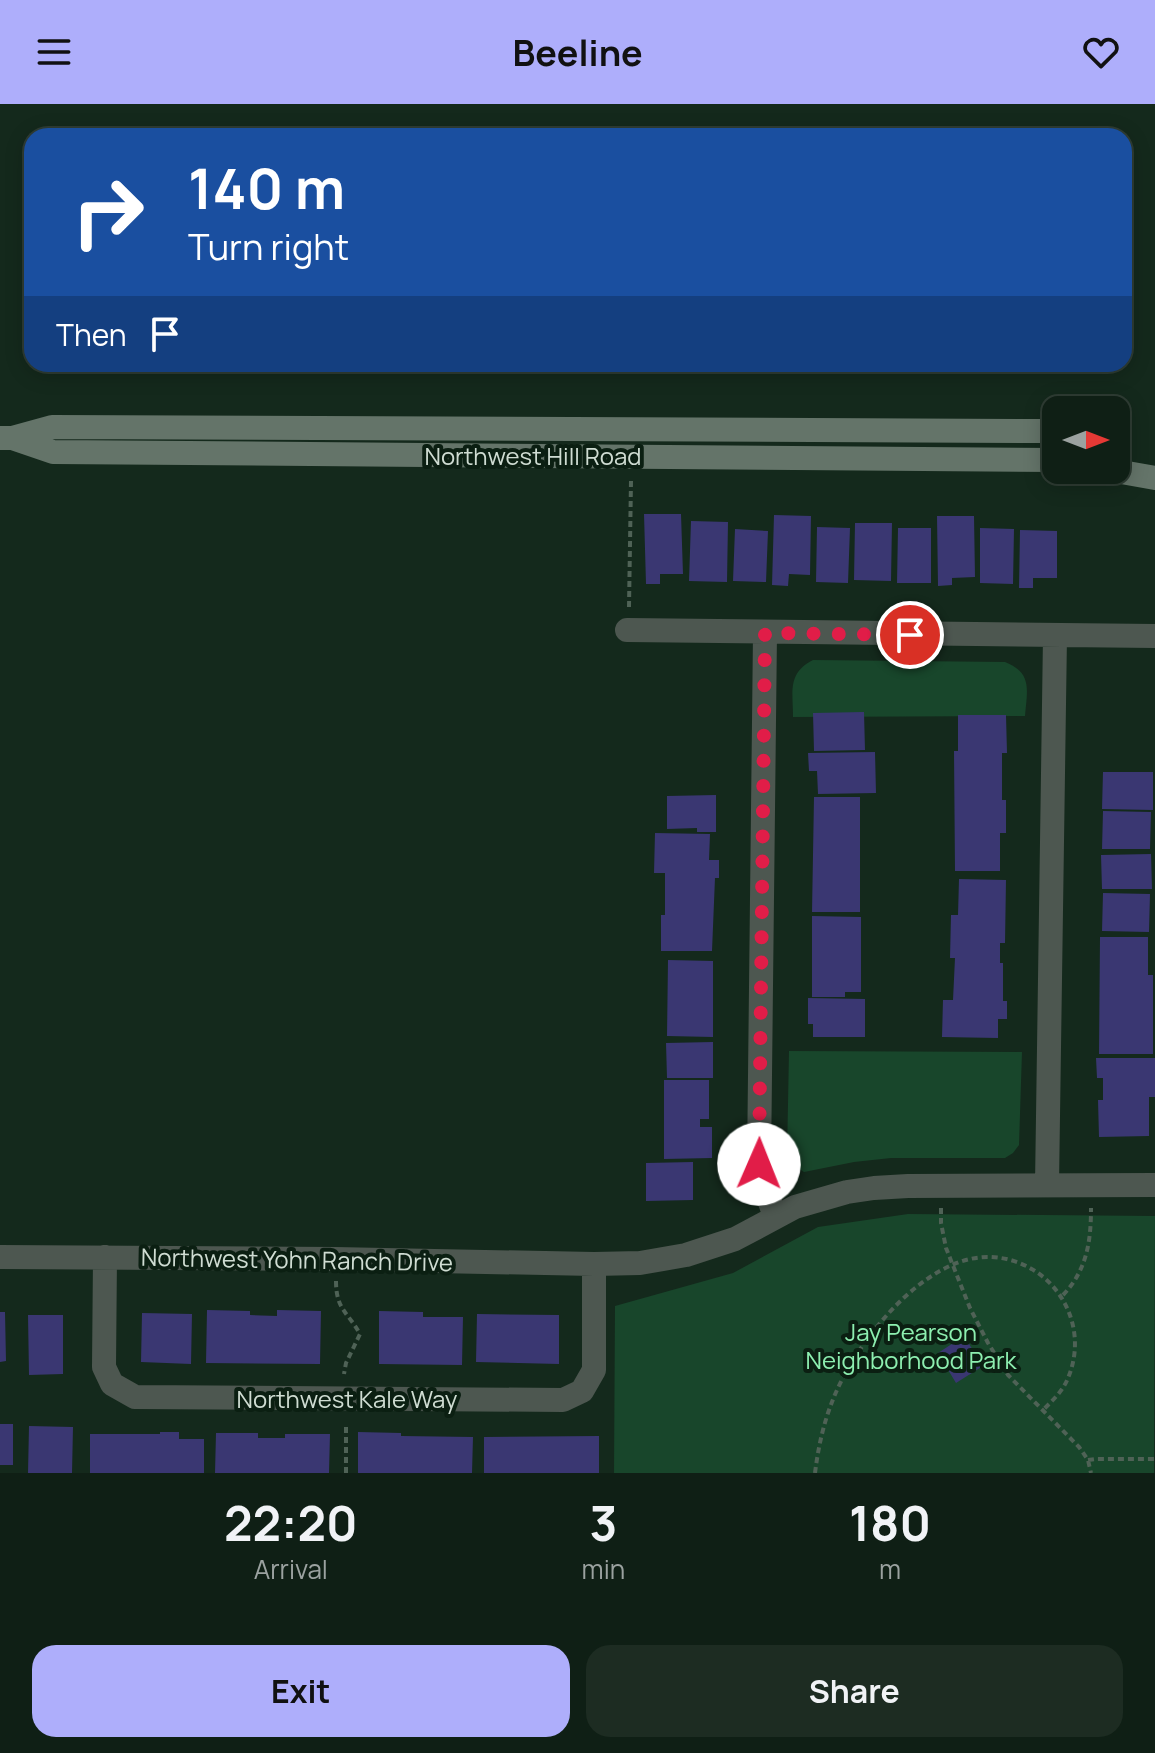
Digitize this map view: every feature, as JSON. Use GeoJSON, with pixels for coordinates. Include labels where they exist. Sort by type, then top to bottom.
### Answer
{"type":"FeatureCollection","features":[{"type":"Feature","properties":{"kind":"main road","name":"Northwest Hill Road"},"geometry":{"type":"LineString","coordinates":[[6,438],[52,427],[1042,431]]}},
{"type":"Feature","properties":{"kind":"main road","name":"Northwest Hill Road"},"geometry":{"type":"LineString","coordinates":[[6,438],[53,452],[1042,460]]}},
{"type":"Feature","properties":{"kind":"main road"},"geometry":{"type":"LineString","coordinates":[[1130,466],[1155,477]]}},
{"type":"Feature","properties":{"kind":"main road"},"geometry":{"type":"LineString","coordinates":[[1130,473],[1155,477]]}},
{"type":"Feature","properties":{"kind":"street"},"geometry":{"type":"LineString","coordinates":[[628,619],[765,633],[1155,636]]}},
{"type":"Feature","properties":{"kind":"street"},"geometry":{"type":"LineString","coordinates":[[765,633],[759,1164],[775,1216]]}},
{"type":"Feature","properties":{"kind":"street"},"geometry":{"type":"LineString","coordinates":[[1047,1185],[1055,636]]}},
{"type":"Feature","properties":{"kind":"street","name":"Northwest Yohn Ranch Drive"},"geometry":{"type":"LineString","coordinates":[[0,1257],[640,1263],[686,1255],[735,1239],[795,1207],[847,1192],[941,1186],[1155,1185]]}},
{"type":"Feature","properties":{"kind":"street","name":"Northwest Kale Way"},"geometry":{"type":"LineString","coordinates":[[105,1257],[104,1367],[112,1384],[135,1397],[563,1400],[582,1391],[594,1370],[594,1264]]}},
{"type":"Feature","properties":{"kind":"path"},"geometry":{"type":"LineString","coordinates":[[628,619],[632,477]]}},
{"type":"Feature","properties":{"kind":"path"},"geometry":{"type":"LineString","coordinates":[[1062,1296],[1074,1284],[1088,1251],[1091,1185]]}},
{"type":"Feature","properties":{"kind":"path"},"geometry":{"type":"LineString","coordinates":[[941,1186],[941,1223],[946,1248],[988,1343],[1008,1375],[1079,1447],[1088,1460],[1091,1473]]}},
{"type":"Feature","properties":{"kind":"path"},"geometry":{"type":"LineString","coordinates":[[815,1473],[825,1424],[847,1369],[886,1316],[911,1291],[940,1271],[963,1261],[1004,1258],[1031,1268],[1047,1279],[1062,1296],[1072,1319],[1076,1342],[1074,1362],[1056,1397],[1042,1411]]}},
{"type":"Feature","properties":{"kind":"path"},"geometry":{"type":"LineString","coordinates":[[335,1259],[336,1298],[360,1334],[346,1363],[344,1380]]}},
{"type":"Feature","properties":{"kind":"path"},"geometry":{"type":"LineString","coordinates":[[346,1473],[347,1416]]}},
{"type":"Feature","properties":{"kind":"path"},"geometry":{"type":"LineString","coordinates":[[1088,1460],[1155,1459]]}},
{"type":"Feature","properties":{"kind":"green space"},"geometry":{"type":"Polygon","coordinates":[[[813,660],[1005,662],[1014,666],[1024,677],[1027,691],[1025,716],[793,717],[795,677],[813,660]]]}},
{"type":"Feature","properties":{"kind":"green space"},"geometry":{"type":"Polygon","coordinates":[[[789,1051],[1022,1052],[1019,1145],[1005,1158],[891,1158],[804,1172],[793,1165],[787,1156],[789,1051]]]}},
{"type":"Feature","properties":{"kind":"green space","name":"Jay Pearson Neighborhood Park"},"geometry":{"type":"Polygon","coordinates":[[[908,1214],[1155,1216],[1154,1473],[614,1473],[615,1306],[733,1273],[818,1227],[908,1214]]]}},
{"type":"Feature","properties":{"kind":"building"},"geometry":{"type":"Polygon","coordinates":[[[644,514],[681,514],[683,574],[660,574],[660,584],[646,584],[644,514]]]}},
{"type":"Feature","properties":{"kind":"building"},"geometry":{"type":"Polygon","coordinates":[[[774,515],[811,516],[810,575],[789,574],[788,586],[772,585],[774,515]]]}},
{"type":"Feature","properties":{"kind":"building"},"geometry":{"type":"Polygon","coordinates":[[[937,516],[974,516],[975,577],[952,578],[952,585],[938,586],[937,516]]]}},
{"type":"Feature","properties":{"kind":"building"},"geometry":{"type":"Polygon","coordinates":[[[691,521],[728,522],[727,582],[689,581],[691,521]]]}},
{"type":"Feature","properties":{"kind":"building"},"geometry":{"type":"Polygon","coordinates":[[[855,523],[892,523],[891,581],[854,580],[855,523]]]}},
{"type":"Feature","properties":{"kind":"building"},"geometry":{"type":"Polygon","coordinates":[[[817,527],[850,528],[848,583],[816,582],[817,527]]]}},
{"type":"Feature","properties":{"kind":"building"},"geometry":{"type":"Polygon","coordinates":[[[898,528],[931,528],[931,583],[897,583],[898,528]]]}},
{"type":"Feature","properties":{"kind":"building"},"geometry":{"type":"Polygon","coordinates":[[[980,528],[1014,529],[1013,584],[980,583],[980,528]]]}},
{"type":"Feature","properties":{"kind":"building"},"geometry":{"type":"Polygon","coordinates":[[[735,529],[768,531],[766,582],[733,581],[735,529]]]}},
{"type":"Feature","properties":{"kind":"building"},"geometry":{"type":"Polygon","coordinates":[[[1020,530],[1057,531],[1057,578],[1033,578],[1033,588],[1019,588],[1020,530]]]}},
{"type":"Feature","properties":{"kind":"building"},"geometry":{"type":"Polygon","coordinates":[[[864,712],[865,750],[814,751],[813,713],[864,712]]]}},
{"type":"Feature","properties":{"kind":"building"},"geometry":{"type":"Polygon","coordinates":[[[958,715],[1006,715],[1007,753],[1002,753],[1002,800],[1006,800],[1006,833],[1000,833],[1000,871],[955,871],[954,751],[958,751],[958,715]]]}},
{"type":"Feature","properties":{"kind":"building"},"geometry":{"type":"Polygon","coordinates":[[[875,752],[876,793],[818,794],[817,771],[809,771],[808,753],[875,752]]]}},
{"type":"Feature","properties":{"kind":"building"},"geometry":{"type":"Polygon","coordinates":[[[1103,772],[1153,772],[1153,810],[1102,809],[1103,772]]]}},
{"type":"Feature","properties":{"kind":"building"},"geometry":{"type":"Polygon","coordinates":[[[716,795],[716,832],[697,832],[697,828],[667,829],[667,796],[716,795]]]}},
{"type":"Feature","properties":{"kind":"building"},"geometry":{"type":"Polygon","coordinates":[[[814,797],[860,797],[860,912],[812,912],[814,797]]]}},
{"type":"Feature","properties":{"kind":"building"},"geometry":{"type":"Polygon","coordinates":[[[1103,811],[1151,812],[1150,849],[1102,849],[1103,811]]]}},
{"type":"Feature","properties":{"kind":"building"},"geometry":{"type":"Polygon","coordinates":[[[655,833],[710,834],[709,860],[719,860],[719,878],[715,878],[712,951],[661,951],[665,873],[654,873],[655,833]]]}},
{"type":"Feature","properties":{"kind":"building"},"geometry":{"type":"Polygon","coordinates":[[[1151,854],[1152,889],[1102,889],[1101,855],[1151,854]]]}},
{"type":"Feature","properties":{"kind":"building"},"geometry":{"type":"Polygon","coordinates":[[[959,879],[1006,880],[1005,943],[1000,943],[1000,963],[1003,963],[1003,1001],[1007,1001],[1007,1019],[998,1019],[998,1038],[942,1037],[943,1000],[953,1000],[955,958],[950,958],[951,915],[958,915],[959,879]]]}},
{"type":"Feature","properties":{"kind":"building"},"geometry":{"type":"Polygon","coordinates":[[[1103,893],[1150,894],[1149,932],[1102,931],[1103,893]]]}},
{"type":"Feature","properties":{"kind":"building"},"geometry":{"type":"Polygon","coordinates":[[[812,916],[861,917],[861,992],[845,992],[845,997],[812,997],[812,916]]]}},
{"type":"Feature","properties":{"kind":"building"},"geometry":{"type":"Polygon","coordinates":[[[1100,937],[1148,937],[1148,975],[1153,975],[1153,1054],[1099,1054],[1100,937]]]}},
{"type":"Feature","properties":{"kind":"building"},"geometry":{"type":"Polygon","coordinates":[[[668,960],[713,961],[713,1037],[667,1036],[668,960]]]}},
{"type":"Feature","properties":{"kind":"building"},"geometry":{"type":"Polygon","coordinates":[[[808,998],[865,999],[865,1037],[813,1037],[813,1024],[808,1024],[808,998]]]}},
{"type":"Feature","properties":{"kind":"building"},"geometry":{"type":"Polygon","coordinates":[[[713,1042],[713,1078],[667,1078],[666,1043],[713,1042]]]}},
{"type":"Feature","properties":{"kind":"building"},"geometry":{"type":"Polygon","coordinates":[[[1096,1058],[1155,1058],[1155,1097],[1149,1097],[1149,1136],[1099,1137],[1098,1100],[1103,1100],[1103,1078],[1097,1078],[1096,1058]]]}},
{"type":"Feature","properties":{"kind":"building"},"geometry":{"type":"Polygon","coordinates":[[[664,1080],[709,1080],[709,1119],[700,1119],[700,1127],[712,1127],[712,1158],[664,1159],[664,1080]]]}},
{"type":"Feature","properties":{"kind":"building"},"geometry":{"type":"Polygon","coordinates":[[[693,1162],[693,1200],[646,1201],[646,1163],[693,1162]]]}},
{"type":"Feature","properties":{"kind":"building"},"geometry":{"type":"Polygon","coordinates":[[[207,1310],[250,1311],[250,1315],[277,1316],[277,1310],[321,1311],[320,1364],[206,1363],[207,1310]]]}},
{"type":"Feature","properties":{"kind":"building"},"geometry":{"type":"Polygon","coordinates":[[[379,1311],[423,1312],[423,1317],[463,1317],[462,1365],[379,1364],[379,1311]]]}},
{"type":"Feature","properties":{"kind":"building"},"geometry":{"type":"Polygon","coordinates":[[[0,1312],[5,1312],[6,1361],[0,1362],[0,1312]]]}},
{"type":"Feature","properties":{"kind":"building"},"geometry":{"type":"Polygon","coordinates":[[[142,1313],[192,1314],[191,1364],[141,1362],[142,1313]]]}},
{"type":"Feature","properties":{"kind":"building"},"geometry":{"type":"Polygon","coordinates":[[[477,1314],[559,1315],[559,1364],[476,1362],[477,1314]]]}},
{"type":"Feature","properties":{"kind":"building"},"geometry":{"type":"Polygon","coordinates":[[[28,1315],[63,1315],[63,1374],[29,1375],[28,1315]]]}},
{"type":"Feature","properties":{"kind":"building"},"geometry":{"type":"Polygon","coordinates":[[[964,1336],[983,1366],[956,1383],[938,1353],[964,1336]]]}},
{"type":"Feature","properties":{"kind":"building"},"geometry":{"type":"Polygon","coordinates":[[[0,1424],[13,1424],[13,1465],[0,1465],[0,1424]]]}},
{"type":"Feature","properties":{"kind":"building"},"geometry":{"type":"Polygon","coordinates":[[[29,1426],[73,1427],[72,1473],[28,1473],[29,1426]]]}},
{"type":"Feature","properties":{"kind":"building"},"geometry":{"type":"Polygon","coordinates":[[[179,1432],[179,1439],[204,1439],[204,1473],[90,1473],[90,1434],[179,1432]]]}},
{"type":"Feature","properties":{"kind":"building"},"geometry":{"type":"Polygon","coordinates":[[[358,1432],[473,1437],[472,1473],[358,1473],[358,1432]]]}},
{"type":"Feature","properties":{"kind":"building"},"geometry":{"type":"Polygon","coordinates":[[[216,1433],[258,1433],[258,1438],[285,1438],[285,1434],[330,1434],[329,1473],[215,1473],[216,1433]]]}},
{"type":"Feature","properties":{"kind":"building"},"geometry":{"type":"Polygon","coordinates":[[[599,1436],[599,1473],[484,1473],[484,1437],[599,1436]]]}},
{"type":"Feature","properties":{"kind":"route"},"geometry":{"type":"LineString","coordinates":[[759,1164],[765,633],[910,635]]}}]}
